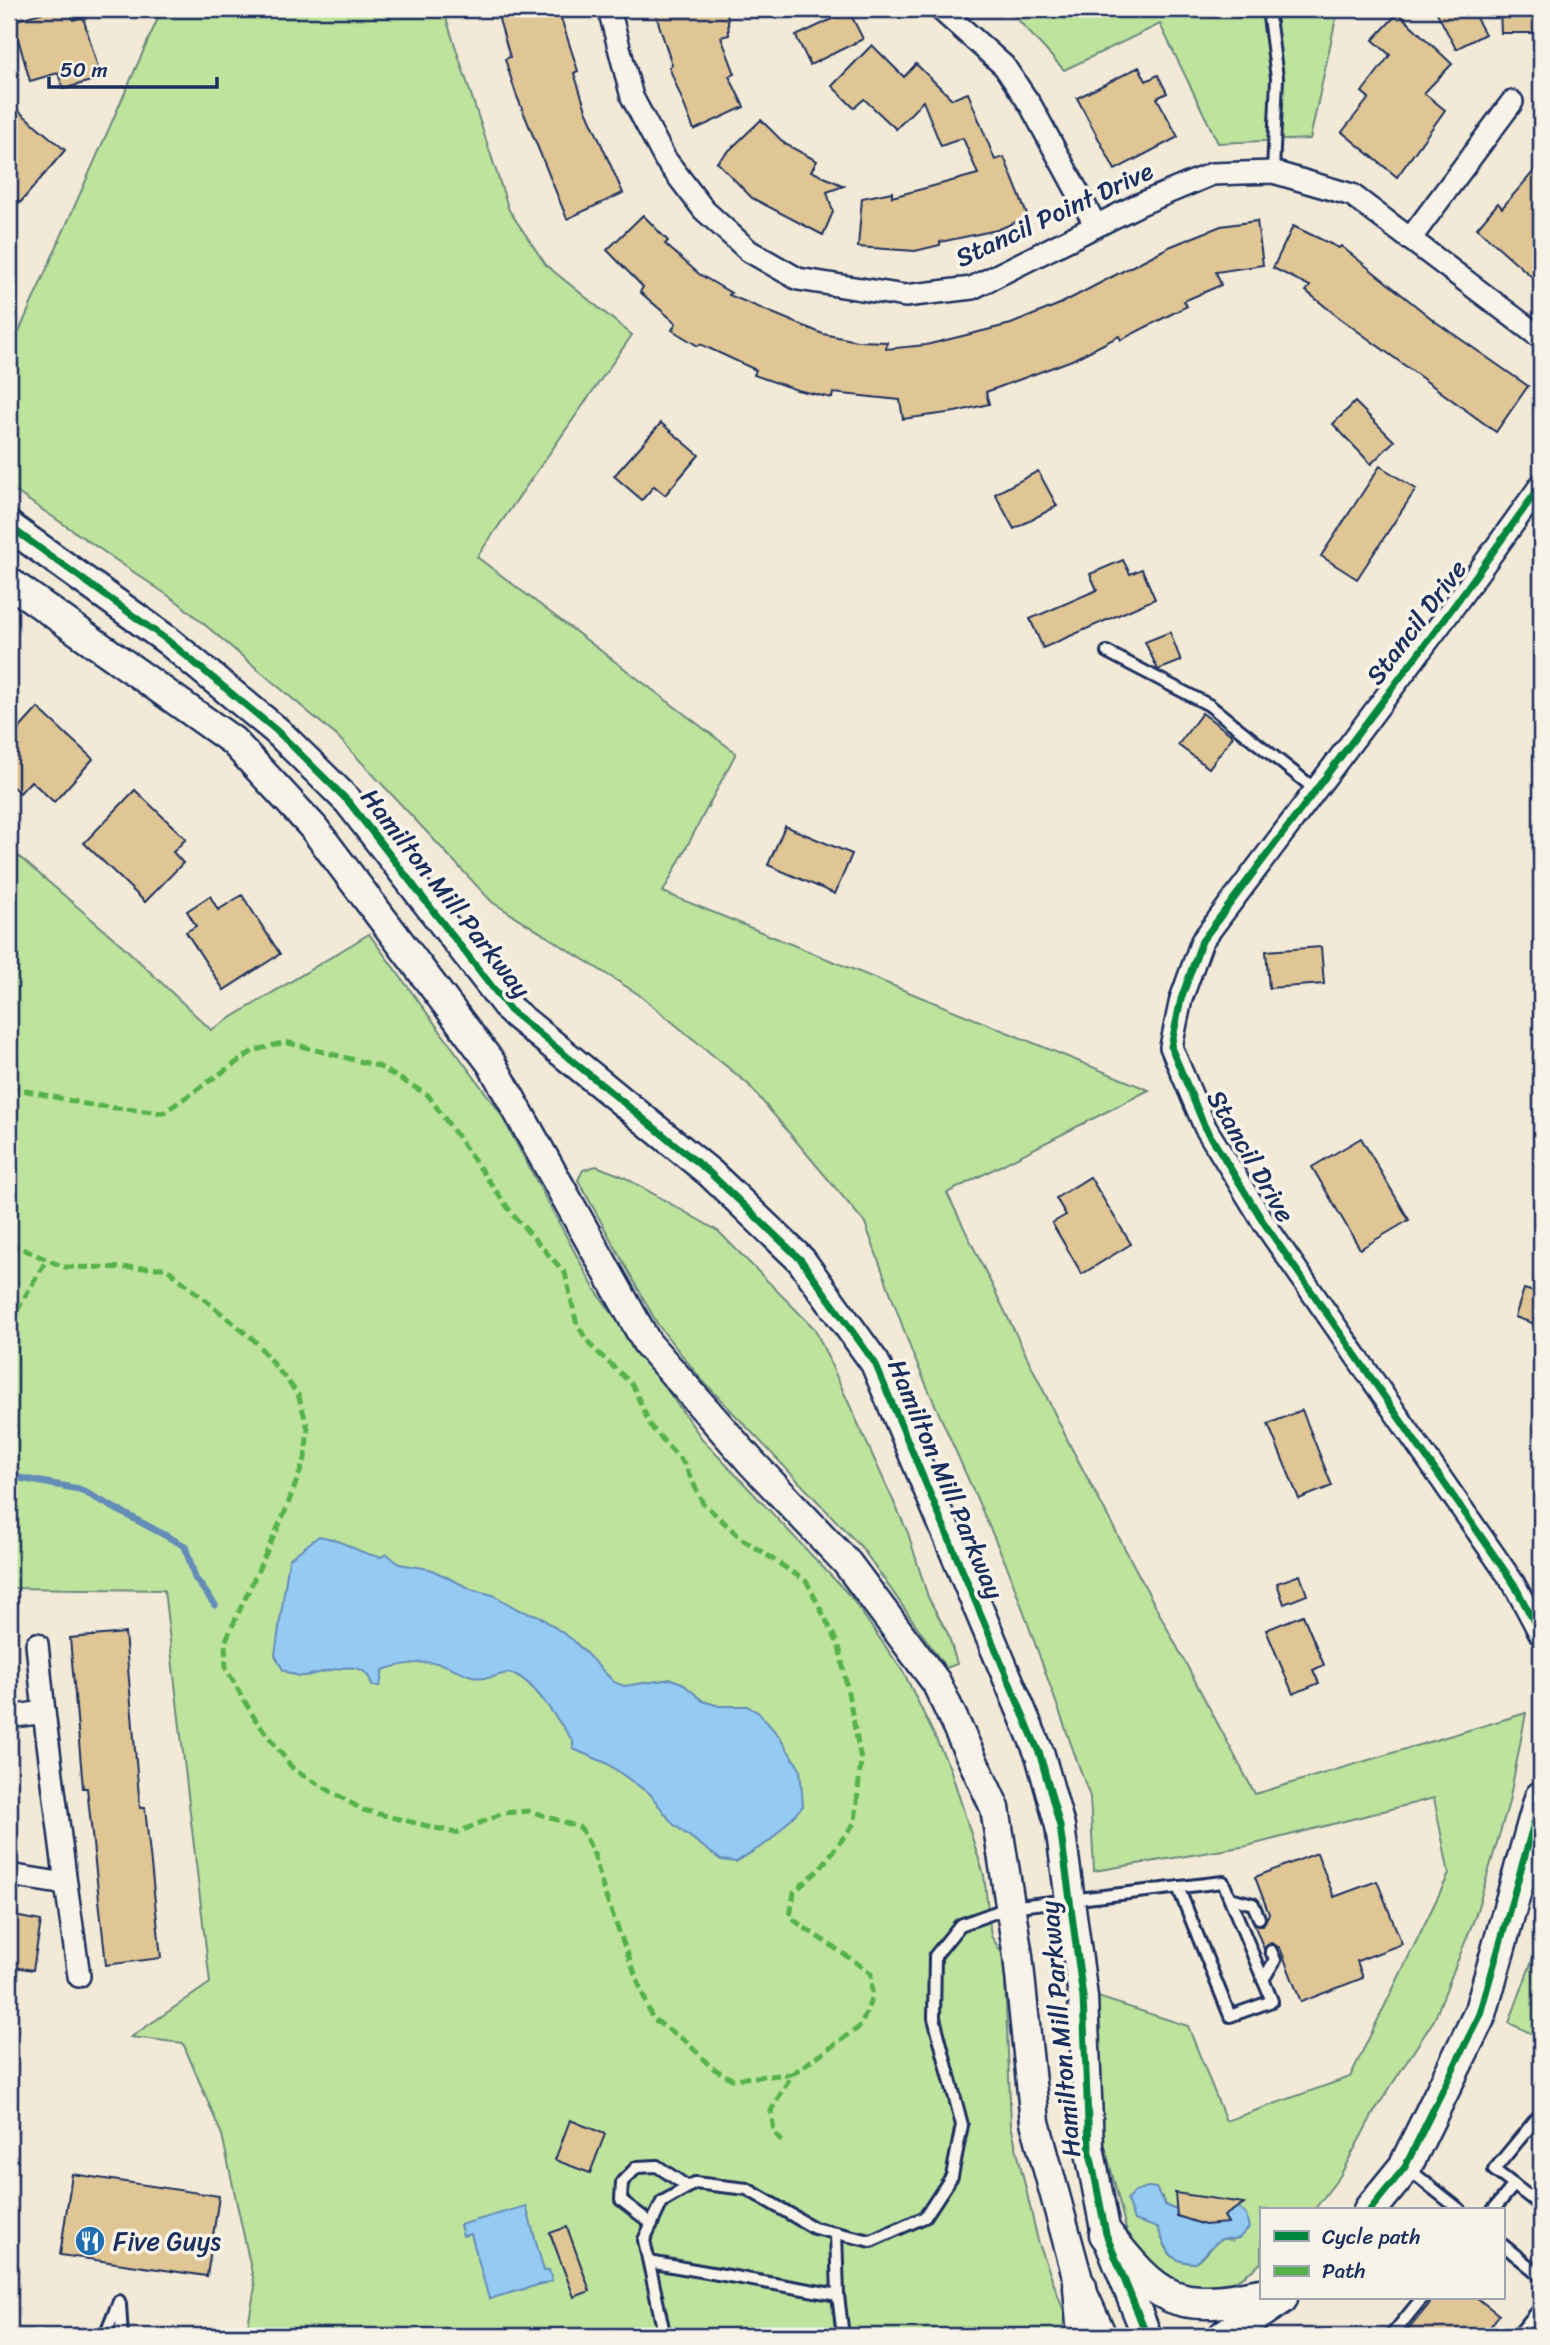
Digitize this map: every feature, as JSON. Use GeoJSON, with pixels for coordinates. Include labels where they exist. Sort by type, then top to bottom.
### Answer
{"type":"FeatureCollection","features":[{"type":"Feature","properties":{"kind":"main road"},"geometry":{"type":"LineString","coordinates":[[1372,2208],[1405,2166],[1480,2014],[1541,1798]]}},
{"type":"Feature","properties":{"kind":"main road"},"geometry":{"type":"LineString","coordinates":[[1106,2234],[1142,2278],[1180,2302],[1225,2302],[1260,2295]]}},
{"type":"Feature","properties":{"kind":"main road"},"geometry":{"type":"LineString","coordinates":[[1080,2287],[1084,2336]]}},
{"type":"Feature","properties":{"kind":"main road"},"geometry":{"type":"LineString","coordinates":[[1225,2336],[1278,2300]]}},
{"type":"Feature","properties":{"kind":"main road"},"geometry":{"type":"LineString","coordinates":[[1259,2336],[1286,2300]]}},
{"type":"Feature","properties":{"kind":"street","name":"Stancil Point Drive"},"geometry":{"type":"LineString","coordinates":[[609,9],[632,97],[665,159],[704,211],[749,251],[798,279],[905,296],[972,288],[1096,226],[1212,174],[1273,173],[1352,195],[1541,338]]}},
{"type":"Feature","properties":{"kind":"street"},"geometry":{"type":"LineString","coordinates":[[940,9],[1004,66],[1031,106],[1096,226]]}},
{"type":"Feature","properties":{"kind":"street"},"geometry":{"type":"LineString","coordinates":[[1410,239],[1512,102]]}},
{"type":"Feature","properties":{"kind":"street","name":"Stancil Drive"},"geometry":{"type":"LineString","coordinates":[[1541,485],[1317,790],[1202,941],[1181,999],[1171,1046],[1205,1128],[1264,1223],[1514,1584],[1541,1635]]}},
{"type":"Feature","properties":{"kind":"street","name":"Hamilton Mill Parkway"},"geometry":{"type":"LineString","coordinates":[[9,526],[167,640],[277,731],[348,801],[510,1010],[710,1172],[801,1260],[875,1363],[1040,1755],[1060,1826],[1083,1997],[1089,2147],[1106,2234],[1146,2336]]}},
{"type":"Feature","properties":{"kind":"street","name":"Hamilton Mill Parkway"},"geometry":{"type":"LineString","coordinates":[[9,582],[233,741],[313,827],[483,1052],[559,1180],[647,1343],[752,1463],[847,1563],[936,1682],[995,1808],[1010,1908],[1035,2122],[1080,2287],[1102,2336]]}},
{"type":"Feature","properties":{"kind":"street"},"geometry":{"type":"LineString","coordinates":[[37,1644],[79,1976]]}},
{"type":"Feature","properties":{"kind":"street"},"geometry":{"type":"LineString","coordinates":[[9,1717],[44,1712]]}},
{"type":"Feature","properties":{"kind":"street"},"geometry":{"type":"LineString","coordinates":[[9,1875],[66,1884]]}},
{"type":"Feature","properties":{"kind":"lane"},"geometry":{"type":"LineString","coordinates":[[1268,9],[1276,51],[1277,78],[1273,173]]}},
{"type":"Feature","properties":{"kind":"lane"},"geometry":{"type":"LineString","coordinates":[[1107,652],[1209,705],[1317,790]]}},
{"type":"Feature","properties":{"kind":"lane"},"geometry":{"type":"LineString","coordinates":[[684,2336],[664,2333],[644,2240],[662,2202],[695,2183],[747,2189],[814,2228],[871,2241],[925,2217],[952,2176],[962,2125],[934,2018],[935,1956],[960,1925],[1010,1908],[1070,1899],[1178,1887],[1223,1882],[1272,2001],[1230,2016],[1178,1887]]}},
{"type":"Feature","properties":{"kind":"lane"},"geometry":{"type":"LineString","coordinates":[[1230,1899],[1253,1904],[1259,1918]]}},
{"type":"Feature","properties":{"kind":"lane"},"geometry":{"type":"LineString","coordinates":[[1263,1980],[1275,1960],[1271,1951]]}},
{"type":"Feature","properties":{"kind":"lane"},"geometry":{"type":"LineString","coordinates":[[1541,2113],[1494,2169],[1541,2206]]}},
{"type":"Feature","properties":{"kind":"lane"},"geometry":{"type":"LineString","coordinates":[[652,2224],[621,2200],[622,2182],[637,2167],[657,2166],[688,2187]]}},
{"type":"Feature","properties":{"kind":"lane"},"geometry":{"type":"LineString","coordinates":[[1405,2166],[1458,2208]]}},
{"type":"Feature","properties":{"kind":"lane"},"geometry":{"type":"LineString","coordinates":[[1495,2208],[1514,2185]]}},
{"type":"Feature","properties":{"kind":"lane"},"geometry":{"type":"LineString","coordinates":[[836,2234],[838,2295],[843,2336]]}},
{"type":"Feature","properties":{"kind":"lane"},"geometry":{"type":"LineString","coordinates":[[1504,2246],[1541,2276]]}},
{"type":"Feature","properties":{"kind":"lane"},"geometry":{"type":"LineString","coordinates":[[649,2262],[838,2295]]}},
{"type":"Feature","properties":{"kind":"lane"},"geometry":{"type":"LineString","coordinates":[[1391,2336],[1420,2300]]}},
{"type":"Feature","properties":{"kind":"lane"},"geometry":{"type":"LineString","coordinates":[[105,2336],[119,2301],[122,2336]]}},
{"type":"Feature","properties":{"kind":"lane"},"geometry":{"type":"LineString","coordinates":[[1517,2336],[1541,2307]]}},
{"type":"Feature","properties":{"kind":"green space"},"geometry":{"type":"Polygon","coordinates":[[[162,9],[443,9],[509,210],[546,265],[632,335],[477,557],[736,753],[663,892],[1149,1090],[947,1193],[1071,1447],[1255,1794],[1526,1713],[1509,1802],[1475,1917],[1434,2020],[1374,2112],[1340,2176],[1316,2208],[1260,2208],[1260,2264],[1252,2270],[1215,2288],[1183,2293],[1130,2244],[1098,2119],[1098,1997],[1188,2026],[1226,2121],[1350,2077],[1449,1874],[1434,1798],[1247,1846],[1094,1871],[1090,1797],[1009,1571],[913,1355],[865,1223],[748,1084],[638,994],[492,902],[338,737],[179,603],[9,487],[9,354],[162,9]],[[1162,2197],[1152,2224],[1158,2228],[1170,2254],[1180,2261],[1196,2263],[1219,2240],[1231,2240],[1189,2200],[1173,2209],[1165,2205],[1162,2197]]]}},
{"type":"Feature","properties":{"kind":"green space"},"geometry":{"type":"Polygon","coordinates":[[[1008,9],[1338,9],[1310,139],[1218,143],[1160,24],[1064,70],[1008,9]]]}},
{"type":"Feature","properties":{"kind":"green space"},"geometry":{"type":"Polygon","coordinates":[[[9,848],[123,946],[211,1030],[369,934],[499,1111],[594,1288],[703,1440],[850,1596],[904,1673],[950,1768],[984,1875],[991,1936],[1004,1956],[1011,2125],[1038,2241],[1065,2314],[1062,2336],[246,2336],[255,2287],[222,2135],[183,2043],[131,2037],[210,1983],[164,1590],[9,1588],[9,848]]]}},
{"type":"Feature","properties":{"kind":"green space"},"geometry":{"type":"Polygon","coordinates":[[[596,1166],[622,1176],[718,1231],[815,1329],[908,1533],[928,1597],[948,1634],[957,1664],[946,1668],[862,1548],[701,1379],[658,1325],[578,1180],[583,1170],[596,1166]]]}},
{"type":"Feature","properties":{"kind":"green space"},"geometry":{"type":"Polygon","coordinates":[[[1541,1936],[1541,2038],[1509,2023],[1541,1936]]]}},
{"type":"Feature","properties":{"kind":"water"},"geometry":{"type":"Polygon","coordinates":[[[319,1536],[365,1553],[381,1557],[387,1554],[399,1564],[430,1569],[473,1590],[493,1595],[519,1610],[537,1615],[573,1640],[614,1682],[624,1686],[671,1679],[682,1683],[703,1701],[719,1706],[747,1706],[759,1713],[778,1735],[800,1769],[803,1806],[770,1841],[736,1862],[721,1860],[673,1824],[650,1794],[606,1763],[573,1749],[573,1741],[547,1706],[518,1676],[506,1674],[481,1678],[441,1664],[420,1663],[383,1670],[380,1686],[372,1686],[362,1670],[353,1668],[301,1676],[283,1670],[275,1655],[289,1559],[319,1536]]]}},
{"type":"Feature","properties":{"kind":"water"},"geometry":{"type":"Polygon","coordinates":[[[1148,2187],[1156,2188],[1165,2205],[1173,2209],[1189,2200],[1238,2206],[1246,2215],[1249,2228],[1239,2238],[1219,2240],[1196,2263],[1180,2261],[1167,2249],[1158,2228],[1134,2220],[1127,2200],[1135,2191],[1148,2187]]]}},
{"type":"Feature","properties":{"kind":"water"},"geometry":{"type":"Polygon","coordinates":[[[526,2206],[544,2271],[549,2270],[552,2281],[489,2299],[471,2234],[463,2236],[460,2225],[526,2206]]]}},
{"type":"Feature","properties":{"kind":"building"},"geometry":{"type":"Polygon","coordinates":[[[55,9],[70,9],[73,20],[83,17],[101,78],[63,89],[58,73],[30,81],[13,21],[55,9]]]}},
{"type":"Feature","properties":{"kind":"building"},"geometry":{"type":"Polygon","coordinates":[[[496,9],[558,9],[578,71],[574,73],[586,110],[623,193],[567,219],[516,94],[505,59],[510,57],[496,9]]]}},
{"type":"Feature","properties":{"kind":"building"},"geometry":{"type":"Polygon","coordinates":[[[654,9],[727,9],[729,35],[721,37],[735,74],[729,76],[744,107],[694,130],[669,67],[672,65],[654,9]]]}},
{"type":"Feature","properties":{"kind":"building"},"geometry":{"type":"Polygon","coordinates":[[[1435,9],[1471,9],[1485,34],[1456,49],[1435,9]]]}},
{"type":"Feature","properties":{"kind":"building"},"geometry":{"type":"Polygon","coordinates":[[[1500,9],[1536,9],[1536,33],[1501,33],[1500,9]]]}},
{"type":"Feature","properties":{"kind":"building"},"geometry":{"type":"Polygon","coordinates":[[[849,11],[863,39],[810,65],[796,36],[849,11]]]}},
{"type":"Feature","properties":{"kind":"building"},"geometry":{"type":"Polygon","coordinates":[[[1398,13],[1452,64],[1424,93],[1445,110],[1397,177],[1342,132],[1369,98],[1362,92],[1390,55],[1373,40],[1398,13]]]}},
{"type":"Feature","properties":{"kind":"building"},"geometry":{"type":"Polygon","coordinates":[[[872,45],[904,77],[916,64],[952,99],[968,93],[995,160],[1004,157],[1028,217],[997,230],[940,242],[940,245],[915,251],[858,247],[862,198],[892,192],[892,197],[978,174],[963,138],[941,146],[923,101],[896,129],[864,99],[854,108],[832,86],[872,45]]]}},
{"type":"Feature","properties":{"kind":"building"},"geometry":{"type":"Polygon","coordinates":[[[1139,67],[1146,81],[1158,75],[1167,93],[1157,98],[1178,137],[1115,170],[1077,98],[1139,67]]]}},
{"type":"Feature","properties":{"kind":"building"},"geometry":{"type":"Polygon","coordinates":[[[9,103],[65,150],[20,203],[9,193],[9,103]]]}},
{"type":"Feature","properties":{"kind":"building"},"geometry":{"type":"Polygon","coordinates":[[[761,120],[785,144],[817,161],[811,171],[844,186],[827,192],[833,212],[823,235],[752,198],[717,162],[761,120]]]}},
{"type":"Feature","properties":{"kind":"building"},"geometry":{"type":"Polygon","coordinates":[[[1541,163],[1541,285],[1477,228],[1498,203],[1502,208],[1541,163]]]}},
{"type":"Feature","properties":{"kind":"building"},"geometry":{"type":"Polygon","coordinates":[[[643,215],[668,241],[665,244],[699,274],[731,293],[729,295],[823,334],[857,341],[887,342],[886,349],[926,345],[1011,324],[1060,304],[1169,247],[1221,226],[1257,221],[1263,265],[1216,272],[1221,285],[1184,301],[1187,306],[1121,340],[1119,336],[1072,360],[986,392],[989,404],[903,419],[900,400],[833,393],[832,398],[797,390],[754,375],[756,370],[700,344],[698,346],[672,330],[676,323],[640,292],[643,287],[607,250],[643,215]]]}},
{"type":"Feature","properties":{"kind":"building"},"geometry":{"type":"Polygon","coordinates":[[[1293,226],[1339,248],[1341,246],[1436,322],[1528,386],[1496,432],[1337,316],[1306,291],[1310,286],[1273,268],[1293,226]]]}},
{"type":"Feature","properties":{"kind":"building"},"geometry":{"type":"Polygon","coordinates":[[[1355,402],[1394,441],[1371,464],[1333,424],[1355,402]]]}},
{"type":"Feature","properties":{"kind":"building"},"geometry":{"type":"Polygon","coordinates":[[[661,423],[699,455],[665,495],[654,486],[642,500],[614,476],[661,423]]]}},
{"type":"Feature","properties":{"kind":"building"},"geometry":{"type":"Polygon","coordinates":[[[1380,466],[1416,489],[1357,579],[1321,556],[1380,466]]]}},
{"type":"Feature","properties":{"kind":"building"},"geometry":{"type":"Polygon","coordinates":[[[1038,471],[1057,506],[1014,529],[995,494],[1038,471]]]}},
{"type":"Feature","properties":{"kind":"building"},"geometry":{"type":"Polygon","coordinates":[[[1123,560],[1130,574],[1142,569],[1155,599],[1043,648],[1030,619],[1097,590],[1090,574],[1123,560]]]}},
{"type":"Feature","properties":{"kind":"building"},"geometry":{"type":"Polygon","coordinates":[[[1170,632],[1181,661],[1158,670],[1145,642],[1170,632]]]}},
{"type":"Feature","properties":{"kind":"building"},"geometry":{"type":"Polygon","coordinates":[[[38,708],[93,759],[54,802],[31,781],[20,793],[9,784],[9,722],[18,730],[38,708]]]}},
{"type":"Feature","properties":{"kind":"building"},"geometry":{"type":"Polygon","coordinates":[[[1202,713],[1233,736],[1209,768],[1178,745],[1202,713]]]}},
{"type":"Feature","properties":{"kind":"building"},"geometry":{"type":"Polygon","coordinates":[[[135,790],[186,839],[173,852],[183,863],[145,902],[84,843],[135,790]]]}},
{"type":"Feature","properties":{"kind":"building"},"geometry":{"type":"Polygon","coordinates":[[[785,826],[852,854],[835,894],[768,865],[785,826]]]}},
{"type":"Feature","properties":{"kind":"building"},"geometry":{"type":"Polygon","coordinates":[[[242,895],[280,954],[224,990],[186,932],[196,926],[187,911],[210,896],[218,910],[242,895]]]}},
{"type":"Feature","properties":{"kind":"building"},"geometry":{"type":"Polygon","coordinates":[[[1321,947],[1324,984],[1269,988],[1266,951],[1321,947]]]}},
{"type":"Feature","properties":{"kind":"building"},"geometry":{"type":"Polygon","coordinates":[[[1361,1138],[1409,1220],[1360,1249],[1312,1167],[1361,1138]]]}},
{"type":"Feature","properties":{"kind":"building"},"geometry":{"type":"Polygon","coordinates":[[[1090,1177],[1131,1244],[1082,1274],[1052,1223],[1066,1215],[1056,1198],[1090,1177]]]}},
{"type":"Feature","properties":{"kind":"building"},"geometry":{"type":"Polygon","coordinates":[[[1524,1289],[1541,1294],[1541,1326],[1515,1317],[1524,1289]]]}},
{"type":"Feature","properties":{"kind":"building"},"geometry":{"type":"Polygon","coordinates":[[[1302,1410],[1332,1486],[1299,1499],[1268,1424],[1302,1410]]]}},
{"type":"Feature","properties":{"kind":"building"},"geometry":{"type":"Polygon","coordinates":[[[1300,1575],[1307,1595],[1284,1604],[1277,1583],[1300,1575]]]}},
{"type":"Feature","properties":{"kind":"building"},"geometry":{"type":"Polygon","coordinates":[[[1303,1615],[1324,1665],[1313,1670],[1319,1683],[1293,1694],[1266,1630],[1303,1615]]]}},
{"type":"Feature","properties":{"kind":"building"},"geometry":{"type":"Polygon","coordinates":[[[125,1633],[140,1808],[145,1808],[161,1958],[106,1965],[87,1788],[83,1788],[70,1638],[125,1633]]]}},
{"type":"Feature","properties":{"kind":"building"},"geometry":{"type":"Polygon","coordinates":[[[1317,1853],[1334,1897],[1377,1881],[1402,1944],[1357,1961],[1363,1978],[1301,2002],[1280,1948],[1271,1943],[1264,1949],[1254,1924],[1263,1925],[1269,1914],[1255,1877],[1317,1853]]]}},
{"type":"Feature","properties":{"kind":"building"},"geometry":{"type":"Polygon","coordinates":[[[9,1915],[41,1921],[33,1970],[9,1966],[9,1915]]]}},
{"type":"Feature","properties":{"kind":"building"},"geometry":{"type":"Polygon","coordinates":[[[570,2120],[605,2134],[590,2173],[555,2160],[570,2120]]]}},
{"type":"Feature","properties":{"kind":"building"},"geometry":{"type":"Polygon","coordinates":[[[72,2174],[219,2196],[207,2276],[60,2255],[72,2174]]]}},
{"type":"Feature","properties":{"kind":"building"},"geometry":{"type":"Polygon","coordinates":[[[1175,2193],[1244,2203],[1224,2216],[1228,2223],[1205,2225],[1177,2216],[1175,2193]]]}},
{"type":"Feature","properties":{"kind":"building"},"geometry":{"type":"Polygon","coordinates":[[[567,2227],[590,2291],[574,2297],[550,2233],[567,2227]]]}},
{"type":"Feature","properties":{"kind":"building"},"geometry":{"type":"Polygon","coordinates":[[[1432,2300],[1480,2300],[1499,2315],[1483,2336],[1403,2336],[1432,2300]]]}},
{"type":"Feature","properties":{"kind":"waterway"},"geometry":{"type":"LineString","coordinates":[[9,1476],[79,1489],[185,1546],[195,1578],[215,1605]]}},
{"type":"Feature","properties":{"kind":"marked path"},"geometry":{"type":"LineString","coordinates":[[9,1087],[90,1105],[163,1113],[253,1051],[285,1042],[378,1066],[428,1095],[513,1215],[565,1273],[577,1325],[593,1348],[632,1384],[651,1427],[683,1462],[703,1503],[741,1538],[807,1582],[839,1646],[861,1760],[855,1822],[819,1870],[794,1892],[790,1917],[871,1974],[872,1997],[861,2026],[792,2074],[771,2111],[774,2132],[784,2144]]}},
{"type":"Feature","properties":{"kind":"marked path"},"geometry":{"type":"LineString","coordinates":[[9,1243],[64,1267],[166,1268],[254,1340],[298,1394],[308,1428],[305,1459],[285,1512],[225,1642],[226,1669],[255,1719],[294,1770],[363,1810],[456,1833],[503,1813],[530,1811],[581,1828],[594,1854],[604,1892],[652,2018],[687,2042],[711,2067],[732,2079],[792,2074]]}},
{"type":"Feature","properties":{"kind":"marked path"},"geometry":{"type":"LineString","coordinates":[[9,1324],[46,1261]]}},
{"type":"Feature","properties":{"kind":"cycle path"},"geometry":{"type":"LineString","coordinates":[[1541,485],[1451,610],[1202,941],[1181,999],[1171,1047],[1205,1127],[1264,1223],[1514,1584],[1541,1635]]}},
{"type":"Feature","properties":{"kind":"cycle path"},"geometry":{"type":"LineString","coordinates":[[9,526],[167,640],[277,731],[348,801],[510,1010],[710,1173],[801,1260],[875,1363],[1040,1755],[1060,1826],[1083,1997],[1089,2147],[1106,2234],[1147,2336]]}},
{"type":"Feature","properties":{"kind":"cycle path"},"geometry":{"type":"LineString","coordinates":[[1372,2208],[1405,2167],[1480,2014],[1541,1798]]}},
{"type":"Feature","properties":{"kind":"place","name":"Five Guys"},"geometry":{"type":"Point","coordinates":[90,2241]}}]}
